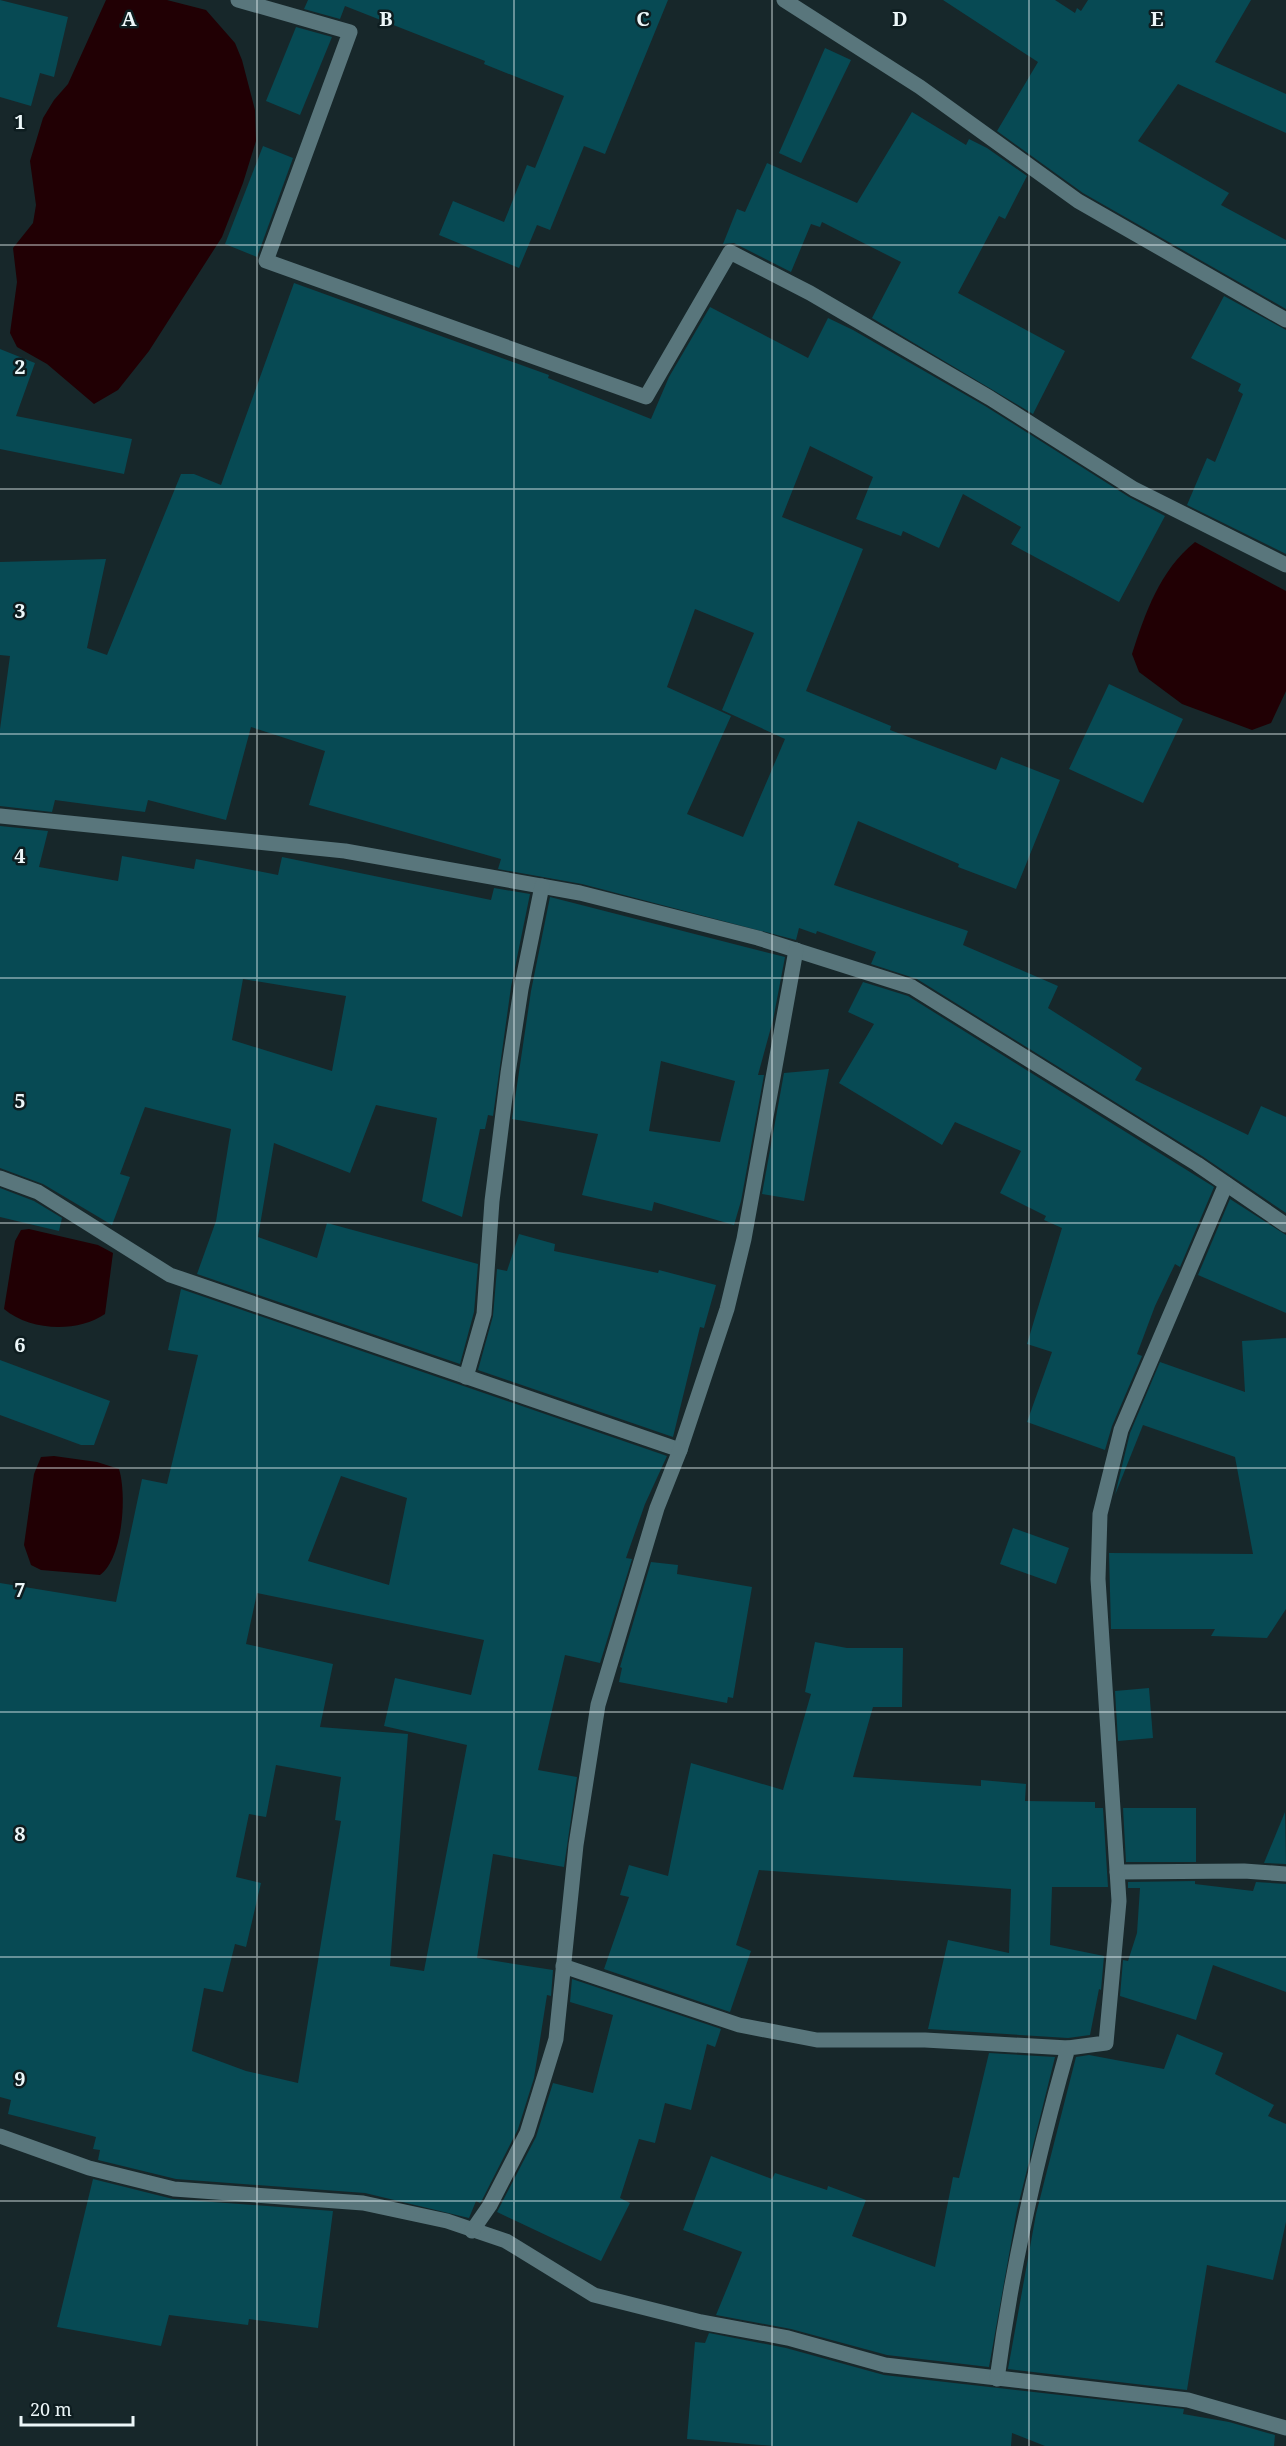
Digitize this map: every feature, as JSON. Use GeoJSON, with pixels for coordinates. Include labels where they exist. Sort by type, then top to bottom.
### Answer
{"type":"FeatureCollection","features":[{"type":"Feature","properties":{"kind":"street"},"geometry":{"type":"LineString","coordinates":[[238,0],[350,32],[266,261],[646,397],[730,252],[810,293],[990,398],[1134,489],[1286,565]]}},
{"type":"Feature","properties":{"kind":"street"},"geometry":{"type":"LineString","coordinates":[[784,0],[920,87],[1078,201],[1286,320]]}},
{"type":"Feature","properties":{"kind":"street"},"geometry":{"type":"LineString","coordinates":[[0,816],[345,851],[580,892],[796,950],[912,987],[1226,1184],[1286,1225]]}},
{"type":"Feature","properties":{"kind":"street"},"geometry":{"type":"LineString","coordinates":[[466,1377],[484,1314],[492,1201],[507,1084],[521,989],[542,886]]}},
{"type":"Feature","properties":{"kind":"street"},"geometry":{"type":"LineString","coordinates":[[472,2231],[490,2205],[527,2133],[556,2039],[576,1845],[598,1705],[657,1508],[680,1450],[727,1309],[744,1239],[796,950]]}},
{"type":"Feature","properties":{"kind":"street"},"geometry":{"type":"LineString","coordinates":[[0,1178],[39,1192],[170,1275],[680,1450]]}},
{"type":"Feature","properties":{"kind":"street"},"geometry":{"type":"LineString","coordinates":[[563,1966],[739,2025],[817,2040],[925,2040],[1068,2048],[1106,2043],[1119,1901],[1098,1579],[1100,1514],[1121,1430],[1226,1184]]}},
{"type":"Feature","properties":{"kind":"street"},"geometry":{"type":"LineString","coordinates":[[1118,1872],[1244,1871],[1286,1874]]}},
{"type":"Feature","properties":{"kind":"street"},"geometry":{"type":"LineString","coordinates":[[997,2379],[1019,2240],[1042,2138],[1068,2048]]}},
{"type":"Feature","properties":{"kind":"street"},"geometry":{"type":"LineString","coordinates":[[0,2136],[88,2168],[174,2189],[363,2203],[447,2221],[506,2241],[594,2295],[700,2322],[788,2338],[885,2365],[1188,2400],[1286,2428]]}},
{"type":"Feature","properties":{"kind":"shaded area"},"geometry":{"type":"Polygon","coordinates":[[[106,0],[167,0],[206,10],[235,43],[242,60],[255,110],[256,141],[222,237],[149,351],[118,390],[94,404],[47,364],[17,347],[10,333],[17,282],[13,248],[33,223],[36,205],[30,161],[43,118],[54,100],[68,84],[106,0]]]}},
{"type":"Feature","properties":{"kind":"shaded area"},"geometry":{"type":"Polygon","coordinates":[[[1195,542],[1286,591],[1286,691],[1271,723],[1252,730],[1182,704],[1139,672],[1132,654],[1155,593],[1172,566],[1195,542]]]}},
{"type":"Feature","properties":{"kind":"shaded area"},"geometry":{"type":"Polygon","coordinates":[[[29,1229],[98,1245],[113,1253],[105,1314],[81,1324],[54,1327],[27,1322],[4,1309],[15,1241],[21,1230],[29,1229]]]}},
{"type":"Feature","properties":{"kind":"shaded area"},"geometry":{"type":"Polygon","coordinates":[[[54,1456],[97,1462],[119,1469],[123,1494],[121,1525],[114,1555],[108,1567],[100,1575],[41,1570],[31,1565],[24,1545],[34,1474],[41,1457],[54,1456]]]}},
{"type":"Feature","properties":{"kind":"building"},"geometry":{"type":"Polygon","coordinates":[[[0,0],[68,17],[54,77],[40,73],[31,106],[0,97],[0,0]]]}},
{"type":"Feature","properties":{"kind":"building"},"geometry":{"type":"Polygon","coordinates":[[[308,0],[668,0],[605,154],[584,146],[550,230],[537,225],[519,268],[439,235],[453,201],[504,222],[527,165],[535,168],[564,96],[484,64],[485,61],[345,6],[340,19],[304,9],[308,0]]]}},
{"type":"Feature","properties":{"kind":"building"},"geometry":{"type":"Polygon","coordinates":[[[943,0],[1055,0],[1075,13],[1077,8],[1081,11],[1088,0],[1251,0],[1215,62],[1286,94],[1286,133],[1178,84],[1138,141],[1229,193],[1221,205],[1286,240],[1286,309],[1083,193],[997,131],[1038,62],[943,0]]]}},
{"type":"Feature","properties":{"kind":"building"},"geometry":{"type":"Polygon","coordinates":[[[296,27],[332,37],[300,115],[266,101],[296,27]]]}},
{"type":"Feature","properties":{"kind":"building"},"geometry":{"type":"Polygon","coordinates":[[[825,48],[851,60],[801,163],[779,153],[825,48]]]}},
{"type":"Feature","properties":{"kind":"building"},"geometry":{"type":"Polygon","coordinates":[[[912,112],[966,145],[969,139],[987,148],[1027,176],[1005,219],[999,216],[958,293],[1065,351],[1033,414],[872,318],[901,262],[822,222],[820,227],[811,224],[791,272],[734,243],[723,244],[737,209],[745,212],[767,163],[857,203],[912,112]]]}},
{"type":"Feature","properties":{"kind":"building"},"geometry":{"type":"Polygon","coordinates":[[[263,146],[293,158],[257,257],[225,244],[263,146]]]}},
{"type":"Feature","properties":{"kind":"building"},"geometry":{"type":"Polygon","coordinates":[[[294,283],[549,375],[548,378],[651,419],[669,377],[710,307],[808,358],[828,318],[985,406],[1129,497],[1165,516],[1119,602],[1011,544],[1021,527],[963,494],[939,548],[903,531],[901,536],[856,519],[873,477],[810,446],[782,517],[863,549],[806,691],[891,726],[890,730],[996,770],[1001,757],[1060,780],[1016,889],[958,867],[959,864],[858,821],[834,885],[968,931],[963,945],[1058,986],[1048,1008],[1142,1068],[1135,1080],[1248,1135],[1261,1106],[1286,1117],[1286,1213],[1202,1156],[917,979],[871,964],[876,952],[817,931],[816,934],[799,928],[796,940],[582,884],[498,869],[501,859],[309,805],[325,751],[251,727],[226,820],[148,800],[145,812],[55,800],[52,812],[0,806],[0,729],[10,656],[0,655],[0,562],[106,559],[87,648],[107,655],[181,474],[194,474],[221,485],[294,283]],[[695,609],[667,687],[731,716],[687,814],[743,837],[785,739],[722,710],[754,633],[695,609]]]}},
{"type":"Feature","properties":{"kind":"building"},"geometry":{"type":"Polygon","coordinates":[[[1224,296],[1286,330],[1286,554],[1187,505],[1207,458],[1215,462],[1243,394],[1238,391],[1241,384],[1191,358],[1224,296]]]}},
{"type":"Feature","properties":{"kind":"building"},"geometry":{"type":"Polygon","coordinates":[[[0,349],[35,363],[16,416],[132,439],[124,474],[0,449],[0,349]]]}},
{"type":"Feature","properties":{"kind":"building"},"geometry":{"type":"Polygon","coordinates":[[[1109,684],[1183,719],[1143,803],[1069,769],[1109,684]]]}},
{"type":"Feature","properties":{"kind":"building"},"geometry":{"type":"Polygon","coordinates":[[[0,826],[48,831],[39,867],[118,881],[122,856],[194,869],[196,859],[278,875],[282,857],[491,900],[494,888],[530,894],[511,987],[493,1116],[488,1115],[485,1129],[480,1129],[462,1217],[422,1201],[437,1118],[376,1105],[350,1173],[274,1143],[258,1237],[317,1258],[327,1223],[478,1264],[474,1312],[460,1364],[197,1274],[216,1221],[231,1129],[145,1107],[120,1174],[130,1177],[112,1225],[43,1184],[0,1168],[0,826]],[[243,979],[232,1040],[332,1071],[346,996],[243,979]]]}},
{"type":"Feature","properties":{"kind":"building"},"geometry":{"type":"Polygon","coordinates":[[[550,897],[785,957],[773,1020],[758,1075],[764,1075],[741,1201],[734,1225],[654,1202],[652,1211],[582,1195],[598,1134],[512,1119],[531,991],[550,897]],[[661,1061],[649,1131],[720,1142],[735,1081],[661,1061]]]}},
{"type":"Feature","properties":{"kind":"building"},"geometry":{"type":"Polygon","coordinates":[[[863,982],[908,996],[1214,1187],[1180,1267],[1175,1264],[1155,1306],[1137,1354],[1142,1356],[1112,1426],[1105,1450],[1027,1422],[1052,1352],[1027,1344],[1062,1228],[1044,1220],[1046,1216],[1000,1193],[1021,1151],[955,1122],[942,1145],[839,1083],[874,1024],[848,1012],[863,982]]]}},
{"type":"Feature","properties":{"kind":"building"},"geometry":{"type":"Polygon","coordinates":[[[829,1069],[804,1201],[762,1194],[784,1073],[829,1069]]]}},
{"type":"Feature","properties":{"kind":"building"},"geometry":{"type":"Polygon","coordinates":[[[0,1188],[34,1201],[62,1218],[59,1231],[0,1217],[0,1188]]]}},
{"type":"Feature","properties":{"kind":"building"},"geometry":{"type":"Polygon","coordinates":[[[1230,1199],[1286,1235],[1286,1313],[1198,1275],[1230,1199]]]}},
{"type":"Feature","properties":{"kind":"building"},"geometry":{"type":"Polygon","coordinates":[[[519,1234],[555,1244],[554,1251],[658,1273],[659,1270],[716,1285],[704,1328],[700,1327],[673,1437],[478,1370],[493,1316],[497,1269],[507,1271],[519,1234]]]}},
{"type":"Feature","properties":{"kind":"building"},"geometry":{"type":"Polygon","coordinates":[[[181,1289],[667,1456],[645,1504],[626,1558],[632,1559],[600,1663],[565,1655],[538,1770],[577,1777],[564,1867],[493,1854],[477,1958],[553,1970],[551,1996],[547,1995],[534,2078],[518,2129],[482,2200],[480,2203],[476,2201],[469,2218],[365,2193],[176,2179],[98,2160],[100,2150],[93,2149],[96,2137],[8,2114],[11,2100],[0,2097],[0,1583],[116,1602],[142,1479],[167,1484],[198,1355],[168,1350],[181,1289]],[[341,1476],[308,1561],[389,1585],[407,1498],[341,1476]],[[257,1593],[246,1644],[333,1664],[320,1727],[408,1734],[390,1966],[424,1971],[467,1745],[384,1726],[395,1678],[471,1695],[484,1640],[257,1593]],[[276,1765],[266,1817],[249,1814],[236,1877],[261,1883],[246,1947],[235,1944],[223,1992],[204,1988],[192,2051],[246,2071],[298,2083],[341,1821],[335,1820],[341,1777],[276,1765]]]}},
{"type":"Feature","properties":{"kind":"building"},"geometry":{"type":"Polygon","coordinates":[[[1286,1338],[1286,1609],[1267,1638],[1211,1636],[1215,1629],[1111,1629],[1109,1553],[1253,1554],[1235,1457],[1143,1425],[1115,1495],[1130,1433],[1160,1362],[1245,1392],[1242,1341],[1286,1338]]]}},
{"type":"Feature","properties":{"kind":"building"},"geometry":{"type":"Polygon","coordinates":[[[0,1360],[110,1401],[94,1445],[81,1445],[0,1415],[0,1360]]]}},
{"type":"Feature","properties":{"kind":"building"},"geometry":{"type":"Polygon","coordinates":[[[1013,1528],[1069,1548],[1056,1584],[1000,1564],[1013,1528]]]}},
{"type":"Feature","properties":{"kind":"building"},"geometry":{"type":"Polygon","coordinates":[[[651,1562],[678,1565],[677,1574],[752,1587],[733,1698],[728,1697],[727,1703],[619,1682],[622,1668],[620,1667],[651,1562]]]}},
{"type":"Feature","properties":{"kind":"building"},"geometry":{"type":"Polygon","coordinates":[[[815,1642],[847,1648],[903,1648],[902,1707],[873,1707],[853,1777],[981,1786],[981,1780],[1026,1784],[1025,1801],[1095,1802],[1095,1808],[1103,1808],[1108,1887],[1052,1887],[1050,1945],[1104,1956],[1101,1990],[1099,1989],[1090,2035],[1068,2038],[928,2029],[948,1940],[1009,1953],[1011,1889],[759,1870],[736,1945],[751,1951],[730,2012],[604,1969],[629,1897],[620,1895],[629,1865],[668,1876],[691,1763],[783,1790],[811,1694],[805,1692],[815,1642]]]}},
{"type":"Feature","properties":{"kind":"building"},"geometry":{"type":"Polygon","coordinates":[[[1149,1688],[1153,1738],[1118,1741],[1115,1691],[1149,1688]]]}},
{"type":"Feature","properties":{"kind":"building"},"geometry":{"type":"Polygon","coordinates":[[[1123,1808],[1196,1808],[1196,1862],[1126,1862],[1123,1808]]]}},
{"type":"Feature","properties":{"kind":"building"},"geometry":{"type":"Polygon","coordinates":[[[1285,1812],[1286,1864],[1264,1863],[1285,1812]]]}},
{"type":"Feature","properties":{"kind":"building"},"geometry":{"type":"Polygon","coordinates":[[[1195,1881],[1195,1884],[1253,1891],[1256,1882],[1286,1884],[1286,1992],[1213,1965],[1196,2020],[1120,1996],[1123,1960],[1128,1961],[1137,1933],[1140,1888],[1128,1888],[1128,1882],[1195,1881]]]}},
{"type":"Feature","properties":{"kind":"building"},"geometry":{"type":"Polygon","coordinates":[[[572,1979],[721,2029],[715,2047],[707,2044],[691,2110],[665,2103],[655,2143],[639,2139],[620,2198],[630,2203],[601,2261],[497,2212],[536,2137],[553,2083],[593,2093],[613,2015],[570,2002],[572,1979]]]}},
{"type":"Feature","properties":{"kind":"building"},"geometry":{"type":"Polygon","coordinates":[[[1177,2034],[1223,2053],[1215,2074],[1274,2105],[1268,2116],[1286,2124],[1286,2222],[1273,2280],[1207,2265],[1187,2390],[1008,2369],[1036,2214],[1076,2057],[1089,2055],[1164,2069],[1177,2034]]]}},
{"type":"Feature","properties":{"kind":"building"},"geometry":{"type":"Polygon","coordinates":[[[989,2053],[1055,2057],[1017,2210],[989,2367],[887,2355],[791,2329],[716,2315],[742,2252],[683,2230],[711,2156],[772,2179],[775,2173],[827,2190],[828,2186],[866,2200],[852,2236],[935,2267],[953,2177],[959,2178],[989,2053]]]}},
{"type":"Feature","properties":{"kind":"building"},"geometry":{"type":"Polygon","coordinates":[[[93,2179],[173,2199],[333,2211],[318,2328],[249,2319],[248,2325],[169,2315],[161,2346],[57,2327],[93,2179]]]}},
{"type":"Feature","properties":{"kind":"building"},"geometry":{"type":"Polygon","coordinates":[[[709,2333],[786,2348],[884,2375],[1184,2409],[1183,2414],[1229,2422],[1275,2435],[1274,2446],[1045,2446],[1012,2433],[1011,2446],[774,2446],[687,2439],[695,2342],[705,2343],[709,2333]]]}}]}
